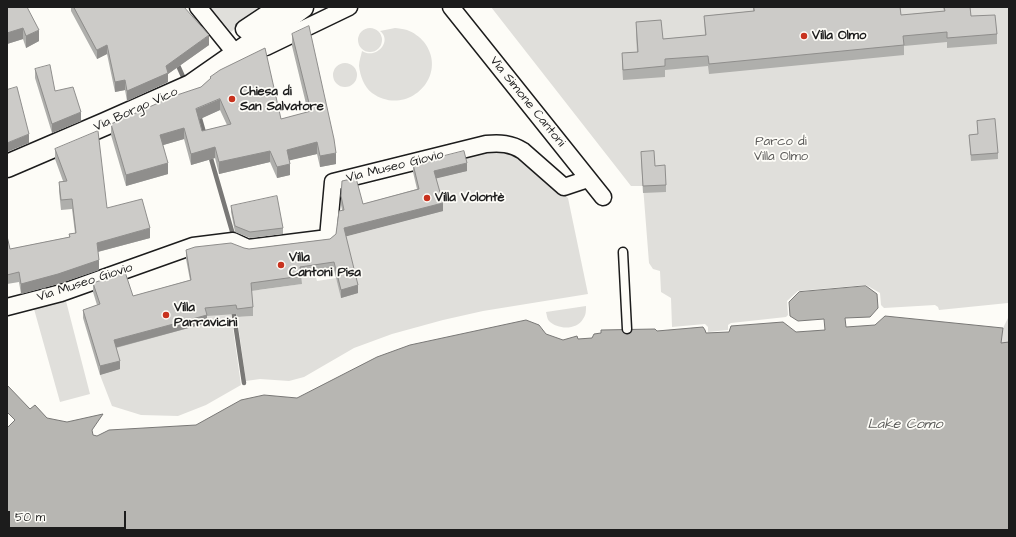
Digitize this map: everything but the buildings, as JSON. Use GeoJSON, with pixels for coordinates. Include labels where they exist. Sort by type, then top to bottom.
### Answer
{"type":"FeatureCollection","features":[{"type":"Feature","properties":{"kind":"main road","name":"Via Borgo Vico"},"geometry":{"type":"LineString","coordinates":[[7,166],[190,86],[302,7]]}},
{"type":"Feature","properties":{"kind":"street"},"geometry":{"type":"LineString","coordinates":[[198,7],[236,54]]}},
{"type":"Feature","properties":{"kind":"street"},"geometry":{"type":"LineString","coordinates":[[277,7],[244,29],[266,47],[349,7]]}},
{"type":"Feature","properties":{"kind":"street","name":"Via Simone Cantoni"},"geometry":{"type":"LineString","coordinates":[[451,7],[603,197]]}},
{"type":"Feature","properties":{"kind":"street","name":"Via Museo Giovio"},"geometry":{"type":"LineString","coordinates":[[7,307],[61,293],[193,246],[233,241],[248,248],[328,238],[333,182],[486,144],[507,144],[517,147],[564,187],[588,179]]}},
{"type":"Feature","properties":{"kind":"lane"},"geometry":{"type":"LineString","coordinates":[[623,252],[627,329]]}},
{"type":"Feature","properties":{"kind":"green space"},"geometry":{"type":"Polygon","coordinates":[[[210,7],[261,7],[231,32],[210,7]]]}},
{"type":"Feature","properties":{"kind":"green space","name":"Parco di Villa Olmo"},"geometry":{"type":"Polygon","coordinates":[[[491,7],[1009,7],[1009,316],[1008,303],[939,310],[935,305],[884,308],[881,305],[880,293],[866,285],[798,291],[787,301],[788,315],[786,317],[731,323],[728,325],[728,330],[708,332],[708,327],[705,324],[672,327],[671,298],[661,292],[660,271],[653,269],[649,263],[643,186],[631,186],[491,7]]]}},
{"type":"Feature","properties":{"kind":"green space"},"geometry":{"type":"Polygon","coordinates":[[[370,28],[379,31],[382,40],[379,49],[370,52],[361,49],[358,40],[361,31],[370,28]]]}},
{"type":"Feature","properties":{"kind":"green space"},"geometry":{"type":"Polygon","coordinates":[[[395,28],[409,31],[424,42],[431,55],[432,68],[428,80],[421,90],[411,97],[399,100],[385,99],[372,93],[363,81],[359,66],[362,51],[373,53],[384,44],[384,35],[380,31],[395,28]]]}},
{"type":"Feature","properties":{"kind":"green space"},"geometry":{"type":"Polygon","coordinates":[[[345,63],[354,66],[357,75],[354,84],[345,87],[336,84],[333,75],[336,66],[345,63]]]}},
{"type":"Feature","properties":{"kind":"green space"},"geometry":{"type":"Polygon","coordinates":[[[488,149],[521,154],[568,198],[588,294],[483,311],[392,334],[354,348],[304,377],[289,381],[260,379],[246,381],[237,317],[253,316],[250,283],[259,290],[301,284],[300,275],[315,273],[317,281],[336,278],[342,298],[344,237],[442,211],[434,179],[463,155],[488,149]]]}},
{"type":"Feature","properties":{"kind":"green space"},"geometry":{"type":"Polygon","coordinates":[[[66,301],[90,394],[60,402],[34,309],[66,301]]]}},
{"type":"Feature","properties":{"kind":"green space"},"geometry":{"type":"Polygon","coordinates":[[[202,306],[231,314],[241,385],[206,405],[178,416],[141,415],[112,406],[100,375],[120,369],[108,327],[135,342],[207,323],[202,306]]]}},
{"type":"Feature","properties":{"kind":"green space"},"geometry":{"type":"Polygon","coordinates":[[[586,306],[583,319],[580,323],[572,327],[567,328],[557,326],[548,320],[546,312],[586,306]]]}},
{"type":"Feature","properties":{"kind":"green space"},"geometry":{"type":"Polygon","coordinates":[[[1009,316],[1009,342],[1001,343],[1003,328],[1009,316]]]}},
{"type":"Feature","properties":{"kind":"water","name":"Lake Como"},"geometry":{"type":"Polygon","coordinates":[[[866,286],[877,294],[878,308],[870,317],[845,318],[846,327],[875,325],[885,316],[1003,328],[1001,343],[1009,342],[1009,530],[7,530],[7,428],[15,420],[7,412],[7,385],[30,409],[35,405],[47,418],[67,422],[103,414],[92,430],[93,435],[97,436],[109,430],[196,425],[241,400],[264,395],[297,398],[377,357],[410,345],[526,320],[539,325],[546,334],[563,340],[577,336],[578,339],[592,338],[594,334],[601,333],[601,330],[655,329],[657,331],[703,327],[706,333],[729,332],[731,326],[783,322],[796,332],[825,330],[824,319],[798,321],[790,316],[789,302],[799,292],[866,286]]]}},
{"type":"Feature","properties":{"kind":"waterway"},"geometry":{"type":"LineString","coordinates":[[176,61],[185,81]]}},
{"type":"Feature","properties":{"kind":"waterway"},"geometry":{"type":"LineString","coordinates":[[199,115],[205,136]]}},
{"type":"Feature","properties":{"kind":"waterway"},"geometry":{"type":"LineString","coordinates":[[210,155],[234,238]]}},
{"type":"Feature","properties":{"kind":"waterway"},"geometry":{"type":"LineString","coordinates":[[233,309],[244,383]]}},
{"type":"Feature","properties":{"kind":"place","name":"Villa Olmo"},"geometry":{"type":"Point","coordinates":[804,36]}},
{"type":"Feature","properties":{"kind":"place","name":"Chiesa di San Salvatore"},"geometry":{"type":"Point","coordinates":[232,99]}},
{"type":"Feature","properties":{"kind":"place","name":"Villa Volontè"},"geometry":{"type":"Point","coordinates":[427,198]}},
{"type":"Feature","properties":{"kind":"place","name":"Villa Cantoni Pisa"},"geometry":{"type":"Point","coordinates":[281,265]}},
{"type":"Feature","properties":{"kind":"place","name":"Villa Parravicini"},"geometry":{"type":"Point","coordinates":[166,315]}}]}
